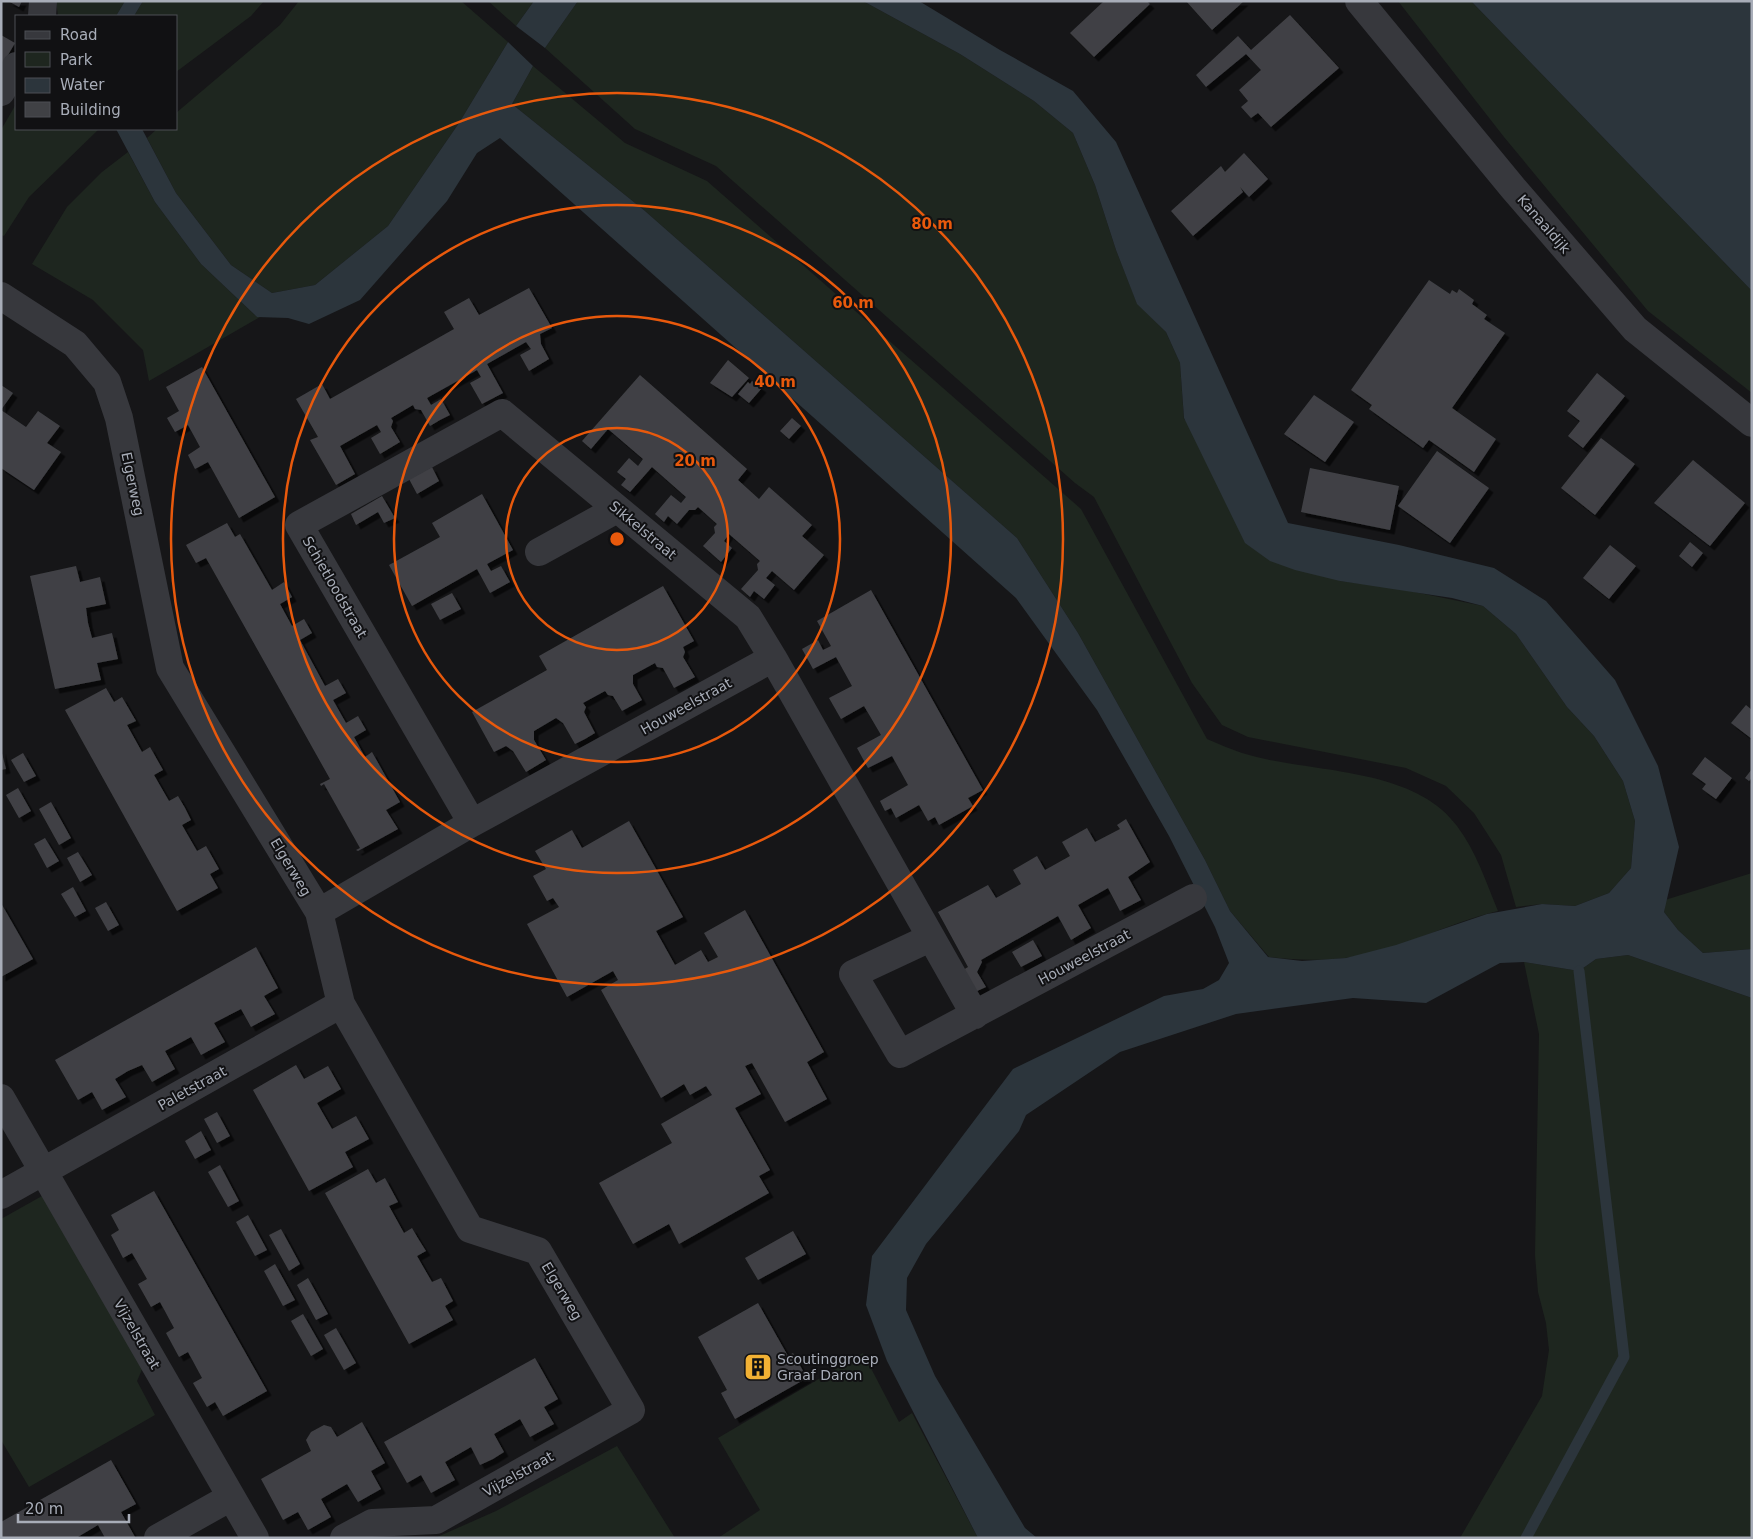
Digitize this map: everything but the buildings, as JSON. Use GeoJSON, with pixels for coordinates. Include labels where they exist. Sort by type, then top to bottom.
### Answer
{"type":"FeatureCollection","features":[{"type":"Feature","properties":{"kind":"street"},"geometry":{"type":"LineString","coordinates":[[42,15],[43,1]]}},
{"type":"Feature","properties":{"kind":"street","name":"Kanaaldijk"},"geometry":{"type":"LineString","coordinates":[[1359,1],[1513,188],[1635,329],[1752,423]]}},
{"type":"Feature","properties":{"kind":"street"},"geometry":{"type":"LineString","coordinates":[[1,92],[15,68]]}},
{"type":"Feature","properties":{"kind":"street","name":"Elgerweg"},"geometry":{"type":"LineString","coordinates":[[1,296],[74,344],[107,382],[120,418],[170,668],[319,912],[341,1004],[470,1229],[538,1251],[631,1410]]}},
{"type":"Feature","properties":{"kind":"street","name":"Sikkelstraat"},"geometry":{"type":"LineString","coordinates":[[502,413],[748,617],[773,658]]}},
{"type":"Feature","properties":{"kind":"street","name":"Schietloodstraat"},"geometry":{"type":"LineString","coordinates":[[472,823],[299,525],[502,413]]}},
{"type":"Feature","properties":{"kind":"street"},"geometry":{"type":"LineString","coordinates":[[539,552],[617,509]]}},
{"type":"Feature","properties":{"kind":"street"},"geometry":{"type":"LineString","coordinates":[[773,658],[975,1015]]}},
{"type":"Feature","properties":{"kind":"street","name":"Houweelstraat"},"geometry":{"type":"LineString","coordinates":[[319,912],[472,823],[773,658]]}},
{"type":"Feature","properties":{"kind":"street","name":"Houweelstraat"},"geometry":{"type":"LineString","coordinates":[[930,938],[853,974],[900,1054],[1193,898]]}},
{"type":"Feature","properties":{"kind":"street","name":"Paletstraat"},"geometry":{"type":"LineString","coordinates":[[1,1195],[341,1004]]}},
{"type":"Feature","properties":{"kind":"street"},"geometry":{"type":"LineString","coordinates":[[1,1098],[43,1172]]}},
{"type":"Feature","properties":{"kind":"street","name":"Vijzelstraat"},"geometry":{"type":"LineString","coordinates":[[43,1172],[255,1538]]}},
{"type":"Feature","properties":{"kind":"street","name":"Vijzelstraat"},"geometry":{"type":"LineString","coordinates":[[344,1538],[372,1523],[436,1520],[631,1410]]}},
{"type":"Feature","properties":{"kind":"street"},"geometry":{"type":"LineString","coordinates":[[158,1538],[231,1497]]}},
{"type":"Feature","properties":{"kind":"green space"},"geometry":{"type":"Polygon","coordinates":[[[56,1],[125,1],[117,15],[58,15],[56,1]]]}},
{"type":"Feature","properties":{"kind":"green space"},"geometry":{"type":"Polygon","coordinates":[[[143,1],[264,1],[251,16],[178,71],[178,15],[135,15],[143,1]]]}},
{"type":"Feature","properties":{"kind":"green space"},"geometry":{"type":"Polygon","coordinates":[[[299,1],[461,1],[508,42],[459,123],[388,226],[315,285],[272,293],[231,265],[176,193],[147,138],[156,130],[178,130],[178,111],[280,25],[299,1]]]}},
{"type":"Feature","properties":{"kind":"green space"},"geometry":{"type":"Polygon","coordinates":[[[488,1],[534,1],[516,26],[488,1]]]}},
{"type":"Feature","properties":{"kind":"green space"},"geometry":{"type":"Polygon","coordinates":[[[578,1],[863,1],[960,54],[1034,101],[1073,133],[1095,185],[1116,250],[1137,303],[1166,332],[1180,363],[1184,419],[1340,581],[1395,588],[1483,606],[1516,634],[1567,707],[1594,736],[1623,781],[1635,821],[1631,868],[1609,893],[1575,906],[1542,904],[1516,907],[1501,855],[1474,813],[1446,786],[1406,768],[1248,737],[1222,725],[1192,683],[1094,497],[1075,483],[716,166],[635,129],[545,48],[578,1]]]}},
{"type":"Feature","properties":{"kind":"green space"},"geometry":{"type":"Polygon","coordinates":[[[1398,1],[1471,1],[1752,291],[1752,393],[1648,311],[1504,137],[1398,1]]]}},
{"type":"Feature","properties":{"kind":"green space"},"geometry":{"type":"Polygon","coordinates":[[[533,66],[625,143],[707,181],[1081,509],[1207,739],[1242,753],[1268,760],[1357,774],[1387,782],[1414,792],[1438,806],[1464,836],[1485,878],[1498,911],[1479,916],[1403,944],[1364,955],[1316,960],[1269,957],[1230,911],[1205,860],[1078,633],[1017,538],[645,211],[512,104],[533,66]]]}},
{"type":"Feature","properties":{"kind":"green space"},"geometry":{"type":"Polygon","coordinates":[[[15,106],[15,130],[98,130],[29,197],[4,236],[1,235],[1,130],[15,106]]]}},
{"type":"Feature","properties":{"kind":"green space"},"geometry":{"type":"Polygon","coordinates":[[[128,152],[155,202],[201,264],[257,317],[260,317],[149,381],[143,350],[93,300],[32,264],[67,207],[102,172],[128,152]]]}},
{"type":"Feature","properties":{"kind":"green space"},"geometry":{"type":"Polygon","coordinates":[[[1752,873],[1752,949],[1703,953],[1678,930],[1664,912],[1665,900],[1752,873]]]}},
{"type":"Feature","properties":{"kind":"green space"},"geometry":{"type":"Polygon","coordinates":[[[1628,955],[1752,998],[1752,1532],[1749,1538],[1460,1538],[1542,1396],[1549,1350],[1546,1323],[1538,1292],[1535,1255],[1539,1034],[1524,962],[1579,971],[1596,959],[1628,955]]]}},
{"type":"Feature","properties":{"kind":"green space"},"geometry":{"type":"Polygon","coordinates":[[[42,1196],[144,1365],[137,1381],[155,1415],[29,1487],[1,1440],[1,1219],[42,1196]]]}},
{"type":"Feature","properties":{"kind":"green space"},"geometry":{"type":"Polygon","coordinates":[[[863,1353],[899,1422],[912,1413],[978,1538],[718,1538],[760,1510],[718,1438],[863,1353]]]}},
{"type":"Feature","properties":{"kind":"green space"},"geometry":{"type":"Polygon","coordinates":[[[617,1446],[675,1538],[435,1538],[496,1511],[617,1446]]]}},
{"type":"Feature","properties":{"kind":"water"},"geometry":{"type":"Polygon","coordinates":[[[125,1],[143,1],[135,15],[117,15],[125,1]]]}},
{"type":"Feature","properties":{"kind":"water"},"geometry":{"type":"Polygon","coordinates":[[[534,1],[578,1],[545,48],[516,26],[534,1]]]}},
{"type":"Feature","properties":{"kind":"water"},"geometry":{"type":"Polygon","coordinates":[[[863,1],[919,1],[1073,91],[1116,142],[1288,523],[1399,545],[1494,568],[1546,601],[1615,680],[1658,766],[1679,847],[1664,912],[1678,930],[1703,953],[1752,949],[1752,998],[1628,955],[1596,959],[1579,971],[1524,962],[1500,963],[1426,1003],[1353,998],[1236,1014],[1120,1052],[1026,1115],[1019,1131],[926,1244],[907,1278],[906,1310],[935,1376],[1025,1528],[1037,1538],[978,1538],[887,1361],[866,1305],[872,1256],[1013,1069],[1164,996],[1203,989],[1219,980],[1229,963],[1215,927],[1169,836],[1097,710],[1016,598],[500,138],[477,153],[447,201],[360,300],[309,324],[288,318],[257,317],[201,264],[155,202],[117,130],[143,130],[176,193],[231,265],[272,293],[315,285],[388,226],[459,123],[508,42],[533,66],[512,104],[645,211],[1017,538],[1078,633],[1205,860],[1230,911],[1268,957],[1302,961],[1346,958],[1396,945],[1487,914],[1542,904],[1575,906],[1609,893],[1631,868],[1635,821],[1623,781],[1594,736],[1567,707],[1516,634],[1483,606],[1452,598],[1340,581],[1295,570],[1270,561],[1245,543],[1184,418],[1180,363],[1166,332],[1137,304],[1116,250],[1095,185],[1073,133],[1034,101],[960,54],[863,1]]]}},
{"type":"Feature","properties":{"kind":"water"},"geometry":{"type":"Polygon","coordinates":[[[1471,1],[1752,1],[1752,291],[1471,1]]]}},
{"type":"Feature","properties":{"kind":"waterway"},"geometry":{"type":"LineString","coordinates":[[1526,1538],[1624,1357],[1579,971]]}},
{"type":"Feature","properties":{"kind":"place","name":"Scoutinggroep Graaf Daron"},"geometry":{"type":"Point","coordinates":[758,1367]}}]}
